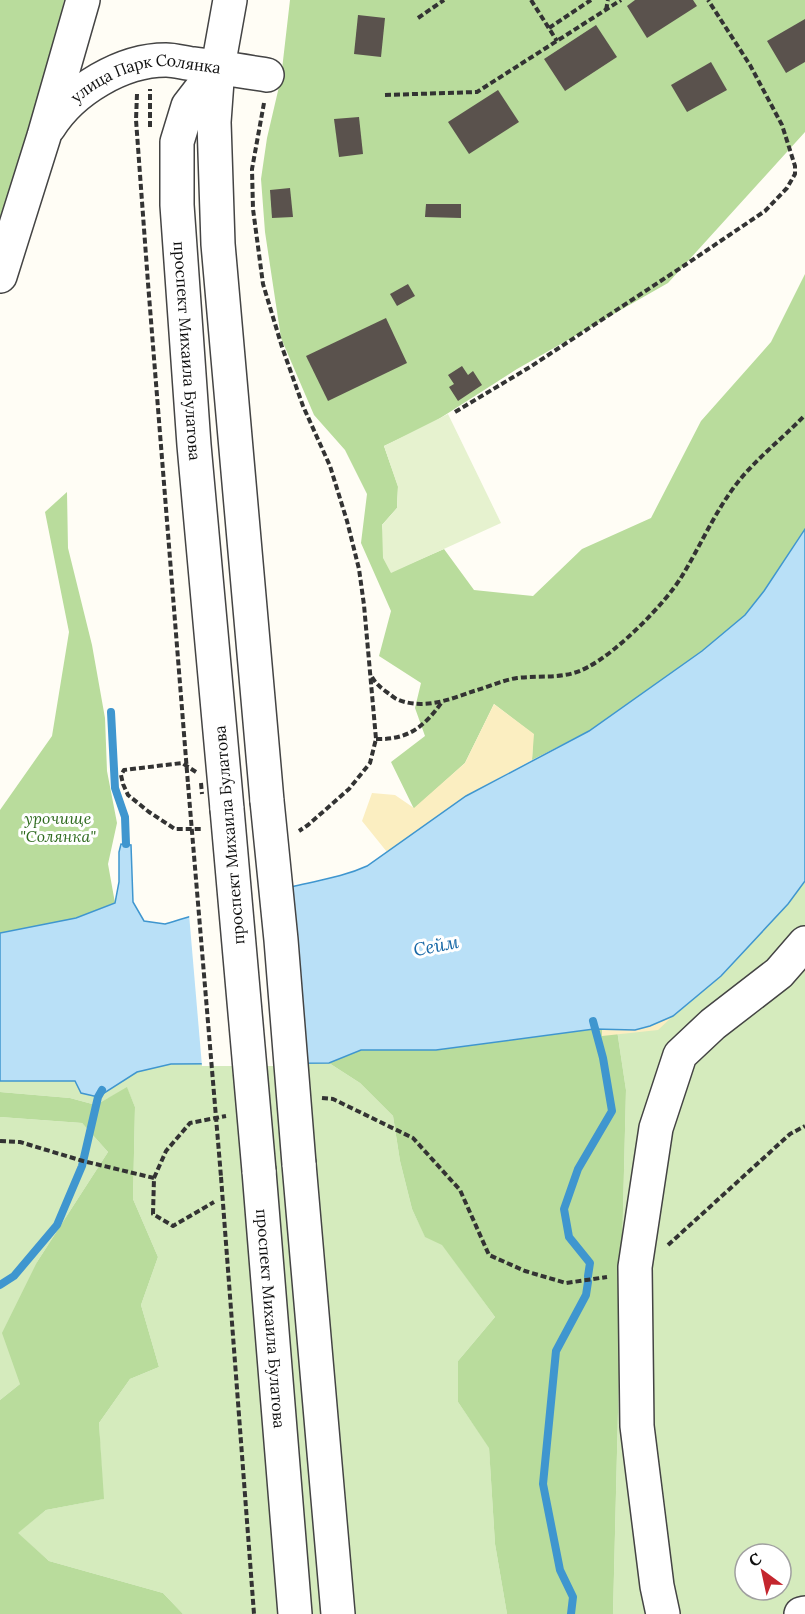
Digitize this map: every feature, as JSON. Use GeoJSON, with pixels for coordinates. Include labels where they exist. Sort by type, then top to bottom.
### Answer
{"type":"FeatureCollection","features":[{"type":"Feature","properties":{"kind":"street","name":"улица Парк Солянка"},"geometry":{"type":"LineString","coordinates":[[0,276],[44,136],[82,0]]}},
{"type":"Feature","properties":{"kind":"street","name":"проспект Михаила Булатова"},"geometry":{"type":"LineString","coordinates":[[230,0],[218,67],[214,122],[218,244],[281,940],[338,1614]]}},
{"type":"Feature","properties":{"kind":"street","name":"улица Парк Солянка"},"geometry":{"type":"LineString","coordinates":[[44,136],[55,117],[91,86],[129,66],[167,60],[267,75]]}},
{"type":"Feature","properties":{"kind":"street","name":"проспект Михаила Булатова"},"geometry":{"type":"LineString","coordinates":[[218,67],[188,106],[185,115],[177,142],[177,205],[194,445],[259,1171],[295,1614]]}},
{"type":"Feature","properties":{"kind":"street"},"geometry":{"type":"LineString","coordinates":[[663,1614],[657,1586],[637,1426],[635,1267],[656,1128],[681,1055],[713,1024],[779,973],[805,943]]}},
{"type":"Feature","properties":{"kind":"path"},"geometry":{"type":"LineString","coordinates":[[418,18],[444,0]]}},
{"type":"Feature","properties":{"kind":"path"},"geometry":{"type":"LineString","coordinates":[[531,0],[557,41]]}},
{"type":"Feature","properties":{"kind":"path"},"geometry":{"type":"LineString","coordinates":[[549,27],[591,0]]}},
{"type":"Feature","properties":{"kind":"path"},"geometry":{"type":"LineString","coordinates":[[606,10],[608,0]]}},
{"type":"Feature","properties":{"kind":"path"},"geometry":{"type":"LineString","coordinates":[[385,95],[477,92],[621,0]]}},
{"type":"Feature","properties":{"kind":"path"},"geometry":{"type":"LineString","coordinates":[[455,412],[530,367],[685,265],[765,211],[788,188],[795,174],[795,166],[782,125],[750,65],[708,0]]}},
{"type":"Feature","properties":{"kind":"path"},"geometry":{"type":"LineString","coordinates":[[138,64],[136,120],[147,283],[221,1177],[254,1614]]}},
{"type":"Feature","properties":{"kind":"path"},"geometry":{"type":"LineString","coordinates":[[267,75],[252,169],[253,209],[263,284],[303,406],[330,466],[359,569],[376,739],[370,763],[349,789],[308,825]]}},
{"type":"Feature","properties":{"kind":"path"},"geometry":{"type":"LineString","coordinates":[[370,674],[381,689],[398,700],[427,704],[442,702],[507,680],[571,675],[587,668],[605,657],[631,634],[681,578],[707,529],[738,482],[805,415]]}},
{"type":"Feature","properties":{"kind":"path"},"geometry":{"type":"LineString","coordinates":[[376,739],[396,738],[424,725],[442,702]]}},
{"type":"Feature","properties":{"kind":"path"},"geometry":{"type":"LineString","coordinates":[[127,769],[182,763],[199,774]]}},
{"type":"Feature","properties":{"kind":"path"},"geometry":{"type":"LineString","coordinates":[[333,1099],[413,1138],[460,1191],[489,1255],[525,1271],[566,1283],[605,1277],[649,1263],[790,1134],[805,1126]]}},
{"type":"Feature","properties":{"kind":"path"},"geometry":{"type":"LineString","coordinates":[[190,1123],[166,1150],[154,1178],[153,1214],[173,1226],[214,1202]]}},
{"type":"Feature","properties":{"kind":"path"},"geometry":{"type":"LineString","coordinates":[[0,1141],[20,1142],[154,1178]]}},
{"type":"Feature","properties":{"kind":"green space"},"geometry":{"type":"Polygon","coordinates":[[[0,0],[64,0],[60,27],[0,218],[0,0]]]}},
{"type":"Feature","properties":{"kind":"green space"},"geometry":{"type":"Polygon","coordinates":[[[290,0],[805,0],[805,132],[668,283],[517,369],[431,424],[384,446],[398,486],[397,508],[382,525],[391,572],[444,549],[474,590],[533,596],[582,549],[651,518],[701,421],[771,342],[805,274],[805,529],[764,591],[745,615],[702,651],[589,731],[532,760],[533,734],[494,704],[465,763],[414,809],[391,762],[425,736],[415,708],[421,683],[379,656],[391,611],[361,543],[367,494],[345,450],[314,415],[281,338],[265,232],[261,179],[267,138],[281,78],[290,0]]]}},
{"type":"Feature","properties":{"kind":"green space"},"geometry":{"type":"Polygon","coordinates":[[[448,414],[501,523],[391,573],[383,558],[382,525],[397,508],[398,487],[384,446],[448,414]]]}},
{"type":"Feature","properties":{"kind":"green space","name":"урочище \"Солянка\""},"geometry":{"type":"Polygon","coordinates":[[[67,492],[68,548],[92,645],[105,718],[107,771],[117,823],[108,864],[115,903],[76,918],[0,933],[0,810],[52,736],[69,632],[45,512],[67,492]]]}},
{"type":"Feature","properties":{"kind":"green space"},"geometry":{"type":"Polygon","coordinates":[[[805,881],[805,1614],[613,1614],[626,1090],[617,1030],[650,1026],[674,1016],[721,976],[788,904],[805,881]]]}},
{"type":"Feature","properties":{"kind":"green space"},"geometry":{"type":"Polygon","coordinates":[[[602,1028],[617,1030],[626,1090],[613,1614],[507,1614],[495,1544],[489,1448],[458,1402],[458,1361],[495,1317],[442,1245],[425,1237],[412,1209],[400,1161],[393,1116],[360,1083],[329,1063],[361,1050],[437,1050],[602,1028]]]}},
{"type":"Feature","properties":{"kind":"green space"},"geometry":{"type":"Polygon","coordinates":[[[329,1063],[360,1083],[393,1116],[400,1161],[412,1209],[425,1236],[442,1244],[495,1317],[458,1361],[458,1402],[489,1447],[495,1544],[507,1614],[183,1614],[163,1593],[49,1561],[17,1533],[46,1510],[103,1499],[99,1423],[130,1379],[159,1367],[141,1305],[158,1257],[133,1199],[135,1107],[127,1088],[96,1105],[70,1098],[0,1092],[0,1081],[75,1081],[98,1097],[137,1072],[171,1064],[329,1063]]]}},
{"type":"Feature","properties":{"kind":"green space"},"geometry":{"type":"Polygon","coordinates":[[[127,1087],[135,1107],[133,1199],[158,1257],[141,1305],[159,1367],[130,1379],[99,1423],[104,1499],[46,1510],[18,1533],[49,1561],[163,1593],[183,1614],[0,1614],[0,1400],[20,1384],[2,1333],[37,1262],[108,1152],[82,1123],[0,1117],[0,1092],[70,1098],[96,1105],[127,1087]]]}},
{"type":"Feature","properties":{"kind":"green space"},"geometry":{"type":"Polygon","coordinates":[[[0,1117],[82,1123],[108,1152],[37,1262],[20,1384],[0,1400],[0,1117]]]}},
{"type":"Feature","properties":{"kind":"sand"},"geometry":{"type":"Polygon","coordinates":[[[494,704],[534,734],[532,760],[466,796],[387,852],[362,821],[372,793],[395,795],[414,808],[465,763],[494,704]]]}},
{"type":"Feature","properties":{"kind":"sand"},"geometry":{"type":"Polygon","coordinates":[[[673,1016],[658,1030],[602,1036],[602,1028],[635,1030],[673,1016]]]}},
{"type":"Feature","properties":{"kind":"water","name":"Сейм"},"geometry":{"type":"Polygon","coordinates":[[[805,529],[805,881],[788,904],[721,976],[673,1016],[635,1030],[594,1029],[436,1050],[361,1050],[329,1063],[171,1064],[137,1072],[98,1097],[81,1093],[75,1081],[0,1081],[0,933],[76,918],[115,903],[119,882],[121,844],[131,845],[133,902],[144,921],[165,924],[262,894],[340,876],[367,866],[466,796],[589,731],[702,651],[745,615],[764,591],[805,529]]]}},
{"type":"Feature","properties":{"kind":"pier"},"geometry":{"type":"Polygon","coordinates":[[[288,885],[303,1066],[202,1066],[189,914],[288,885]]]}},
{"type":"Feature","properties":{"kind":"building"},"geometry":{"type":"Polygon","coordinates":[[[635,0],[693,0],[697,6],[647,38],[627,6],[635,0]]]}},
{"type":"Feature","properties":{"kind":"building"},"geometry":{"type":"Polygon","coordinates":[[[358,15],[385,18],[381,57],[354,54],[358,15]]]}},
{"type":"Feature","properties":{"kind":"building"},"geometry":{"type":"Polygon","coordinates":[[[805,19],[805,62],[786,73],[767,41],[805,19]]]}},
{"type":"Feature","properties":{"kind":"building"},"geometry":{"type":"Polygon","coordinates":[[[596,25],[617,57],[565,91],[544,59],[596,25]]]}},
{"type":"Feature","properties":{"kind":"building"},"geometry":{"type":"Polygon","coordinates":[[[711,62],[727,90],[687,112],[671,85],[711,62]]]}},
{"type":"Feature","properties":{"kind":"building"},"geometry":{"type":"Polygon","coordinates":[[[498,90],[519,122],[469,154],[448,122],[498,90]]]}},
{"type":"Feature","properties":{"kind":"building"},"geometry":{"type":"Polygon","coordinates":[[[359,117],[363,154],[339,157],[334,119],[359,117]]]}},
{"type":"Feature","properties":{"kind":"building"},"geometry":{"type":"Polygon","coordinates":[[[290,188],[293,217],[272,218],[270,190],[290,188]]]}},
{"type":"Feature","properties":{"kind":"building"},"geometry":{"type":"Polygon","coordinates":[[[426,204],[461,204],[461,218],[425,217],[426,204]]]}},
{"type":"Feature","properties":{"kind":"building"},"geometry":{"type":"Polygon","coordinates":[[[408,284],[415,296],[397,306],[390,294],[408,284]]]}},
{"type":"Feature","properties":{"kind":"building"},"geometry":{"type":"Polygon","coordinates":[[[386,318],[407,363],[328,401],[306,356],[386,318]]]}},
{"type":"Feature","properties":{"kind":"building"},"geometry":{"type":"Polygon","coordinates":[[[462,366],[468,375],[473,371],[482,385],[458,401],[449,387],[454,384],[448,375],[462,366]]]}},
{"type":"Feature","properties":{"kind":"waterway"},"geometry":{"type":"LineString","coordinates":[[111,712],[115,788],[125,817],[126,844]]}},
{"type":"Feature","properties":{"kind":"waterway"},"geometry":{"type":"LineString","coordinates":[[588,1276],[590,1263],[569,1237],[564,1209],[578,1169],[612,1111],[603,1058],[593,1021]]}},
{"type":"Feature","properties":{"kind":"waterway"},"geometry":{"type":"LineString","coordinates":[[0,1285],[14,1276],[57,1225],[82,1166],[98,1097],[102,1090]]}},
{"type":"Feature","properties":{"kind":"waterway"},"geometry":{"type":"LineString","coordinates":[[571,1614],[573,1597],[560,1570],[543,1484],[556,1351],[586,1295],[588,1282]]}}]}
